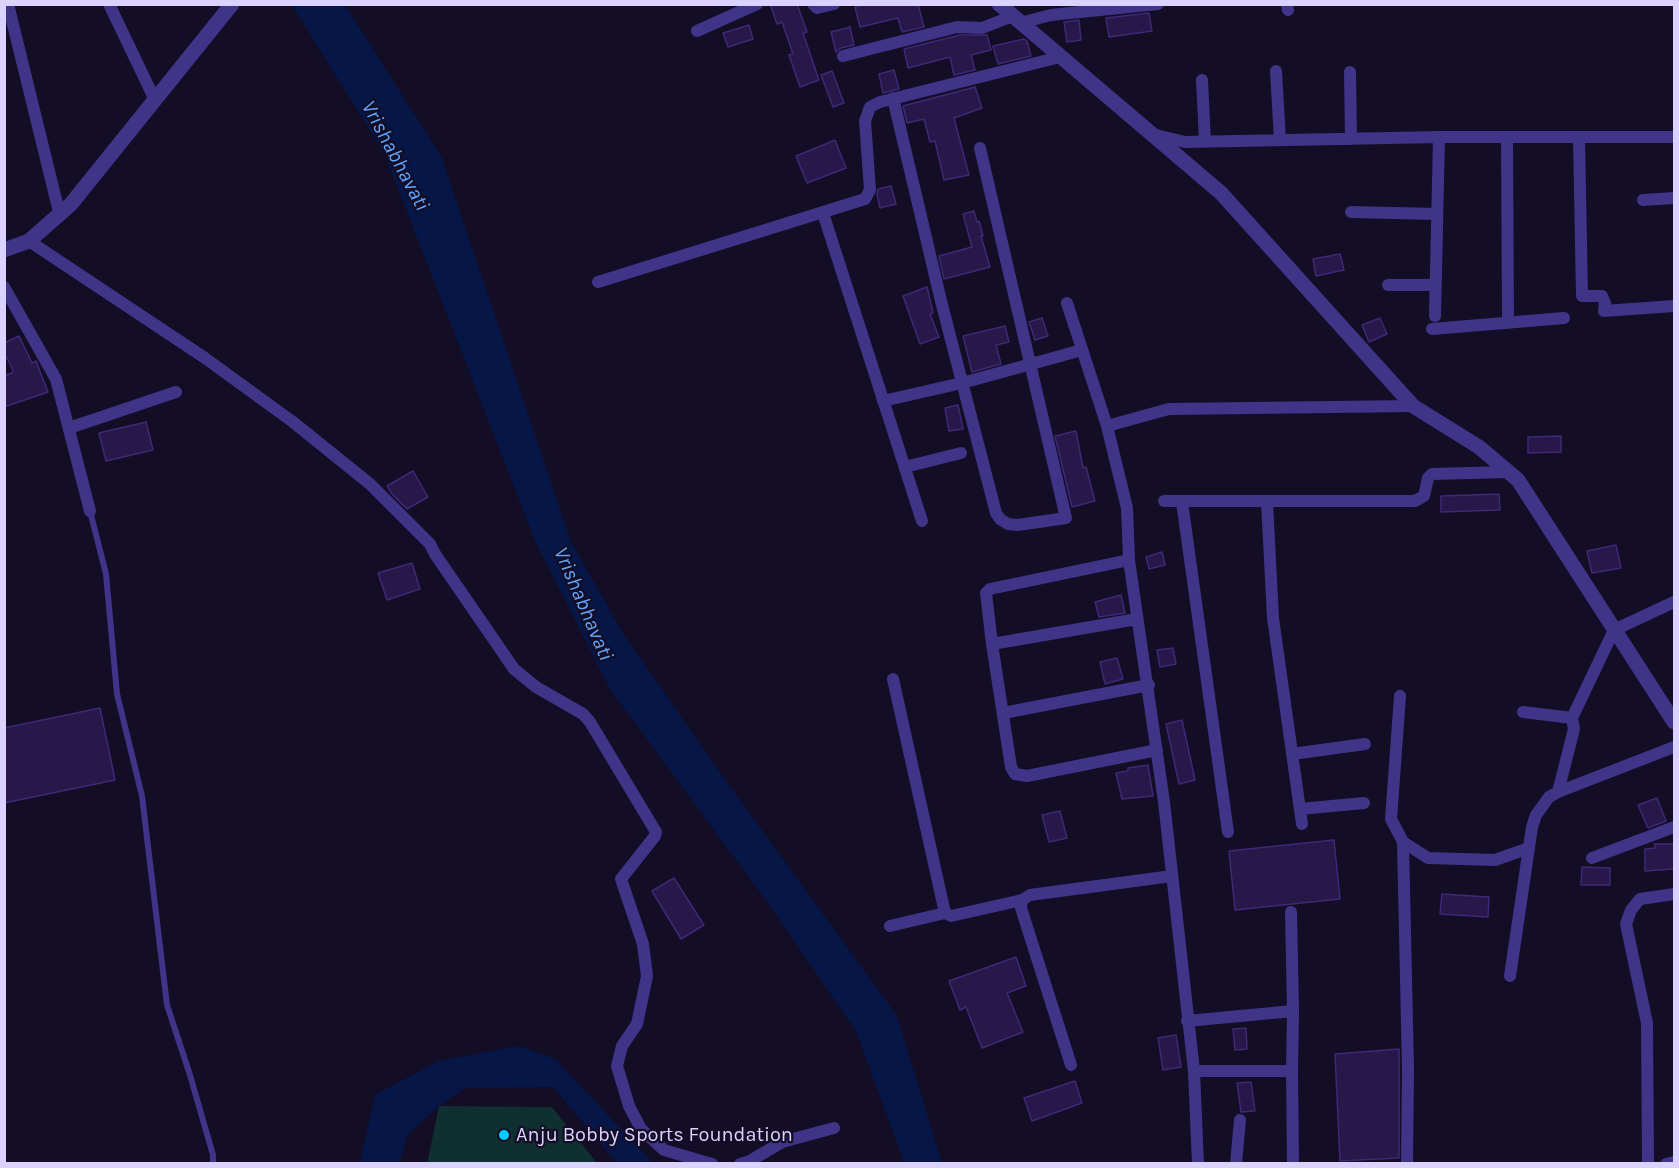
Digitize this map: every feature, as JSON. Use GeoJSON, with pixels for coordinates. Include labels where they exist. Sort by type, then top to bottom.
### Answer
{"type":"FeatureCollection","features":[{"type":"Feature","properties":{"kind":"street"},"geometry":{"type":"LineString","coordinates":[[8,4],[60,216]]}},
{"type":"Feature","properties":{"kind":"street"},"geometry":{"type":"LineString","coordinates":[[109,4],[155,100]]}},
{"type":"Feature","properties":{"kind":"street"},"geometry":{"type":"LineString","coordinates":[[4,250],[29,241],[60,216],[232,4]]}},
{"type":"Feature","properties":{"kind":"street"},"geometry":{"type":"LineString","coordinates":[[697,31],[757,4]]}},
{"type":"Feature","properties":{"kind":"street"},"geometry":{"type":"LineString","coordinates":[[813,4],[817,8],[834,4]]}},
{"type":"Feature","properties":{"kind":"street"},"geometry":{"type":"LineString","coordinates":[[999,4],[1221,193],[1413,406],[1479,447],[1518,480],[1674,722]]}},
{"type":"Feature","properties":{"kind":"street"},"geometry":{"type":"LineString","coordinates":[[843,56],[957,27],[982,28],[1051,15],[1158,4]]}},
{"type":"Feature","properties":{"kind":"street"},"geometry":{"type":"LineString","coordinates":[[598,282],[865,199],[868,194],[865,121],[868,110],[875,104],[1060,57]]}},
{"type":"Feature","properties":{"kind":"street"},"geometry":{"type":"LineString","coordinates":[[1276,71],[1280,140]]}},
{"type":"Feature","properties":{"kind":"street"},"geometry":{"type":"LineString","coordinates":[[1350,72],[1351,139]]}},
{"type":"Feature","properties":{"kind":"street"},"geometry":{"type":"LineString","coordinates":[[1202,80],[1205,141]]}},
{"type":"Feature","properties":{"kind":"street"},"geometry":{"type":"LineString","coordinates":[[893,98],[941,301],[996,513],[1008,524],[1018,525],[1066,518],[980,148]]}},
{"type":"Feature","properties":{"kind":"street"},"geometry":{"type":"LineString","coordinates":[[1152,134],[1185,142],[1439,137],[1674,137]]}},
{"type":"Feature","properties":{"kind":"street"},"geometry":{"type":"LineString","coordinates":[[1435,316],[1439,137]]}},
{"type":"Feature","properties":{"kind":"street"},"geometry":{"type":"LineString","coordinates":[[1507,137],[1508,323]]}},
{"type":"Feature","properties":{"kind":"street"},"geometry":{"type":"LineString","coordinates":[[1579,138],[1582,296],[1602,296],[1605,303],[1604,311],[1674,306]]}},
{"type":"Feature","properties":{"kind":"street"},"geometry":{"type":"LineString","coordinates":[[1643,200],[1674,198]]}},
{"type":"Feature","properties":{"kind":"street"},"geometry":{"type":"LineString","coordinates":[[1351,212],[1437,214]]}},
{"type":"Feature","properties":{"kind":"street"},"geometry":{"type":"LineString","coordinates":[[823,213],[922,521]]}},
{"type":"Feature","properties":{"kind":"street"},"geometry":{"type":"LineString","coordinates":[[29,241],[205,358],[293,422],[370,484],[430,544],[514,669],[536,687],[583,714],[590,722],[656,832],[621,879],[643,944],[647,976],[637,1024],[622,1046],[617,1066],[629,1106],[641,1129],[664,1150],[712,1164]]}},
{"type":"Feature","properties":{"kind":"street"},"geometry":{"type":"LineString","coordinates":[[1388,285],[1436,285]]}},
{"type":"Feature","properties":{"kind":"street"},"geometry":{"type":"LineString","coordinates":[[4,287],[54,373],[90,511]]}},
{"type":"Feature","properties":{"kind":"street"},"geometry":{"type":"LineString","coordinates":[[1067,303],[1107,426],[1127,508],[1129,560],[1149,685],[1164,802],[1194,1071],[1197,1164]]}},
{"type":"Feature","properties":{"kind":"street"},"geometry":{"type":"LineString","coordinates":[[1432,329],[1564,318]]}},
{"type":"Feature","properties":{"kind":"street"},"geometry":{"type":"LineString","coordinates":[[883,401],[962,383],[1082,350]]}},
{"type":"Feature","properties":{"kind":"street"},"geometry":{"type":"LineString","coordinates":[[69,428],[176,392]]}},
{"type":"Feature","properties":{"kind":"street"},"geometry":{"type":"LineString","coordinates":[[1107,426],[1169,409],[1413,406]]}},
{"type":"Feature","properties":{"kind":"street"},"geometry":{"type":"LineString","coordinates":[[905,467],[962,453]]}},
{"type":"Feature","properties":{"kind":"street"},"geometry":{"type":"LineString","coordinates":[[1164,501],[1415,501],[1424,496],[1428,478],[1432,474],[1508,472]]}},
{"type":"Feature","properties":{"kind":"street"},"geometry":{"type":"LineString","coordinates":[[1182,502],[1228,831]]}},
{"type":"Feature","properties":{"kind":"street"},"geometry":{"type":"LineString","coordinates":[[1267,502],[1273,618],[1302,824]]}},
{"type":"Feature","properties":{"kind":"street"},"geometry":{"type":"LineString","coordinates":[[1129,560],[990,589],[986,593],[992,644],[1011,767],[1015,774],[1021,776],[1157,750]]}},
{"type":"Feature","properties":{"kind":"street"},"geometry":{"type":"LineString","coordinates":[[1558,792],[1574,729],[1572,718],[1614,630],[1674,602]]}},
{"type":"Feature","properties":{"kind":"street"},"geometry":{"type":"LineString","coordinates":[[992,644],[1137,619]]}},
{"type":"Feature","properties":{"kind":"street"},"geometry":{"type":"LineString","coordinates":[[893,679],[945,913]]}},
{"type":"Feature","properties":{"kind":"street"},"geometry":{"type":"LineString","coordinates":[[1004,713],[1149,685]]}},
{"type":"Feature","properties":{"kind":"street"},"geometry":{"type":"LineString","coordinates":[[1400,696],[1391,819],[1403,842],[1408,1069],[1407,1164]]}},
{"type":"Feature","properties":{"kind":"street"},"geometry":{"type":"LineString","coordinates":[[1523,712],[1572,718]]}},
{"type":"Feature","properties":{"kind":"street"},"geometry":{"type":"LineString","coordinates":[[1292,754],[1365,744]]}},
{"type":"Feature","properties":{"kind":"street"},"geometry":{"type":"LineString","coordinates":[[1510,976],[1533,821],[1536,815],[1549,797],[1558,792],[1674,747]]}},
{"type":"Feature","properties":{"kind":"street"},"geometry":{"type":"LineString","coordinates":[[1300,809],[1364,803]]}},
{"type":"Feature","properties":{"kind":"street"},"geometry":{"type":"LineString","coordinates":[[1592,858],[1674,827]]}},
{"type":"Feature","properties":{"kind":"street"},"geometry":{"type":"LineString","coordinates":[[1403,842],[1428,858],[1495,860],[1529,848]]}},
{"type":"Feature","properties":{"kind":"street"},"geometry":{"type":"LineString","coordinates":[[890,926],[945,913],[951,916],[1022,900],[1030,895],[1172,876]]}},
{"type":"Feature","properties":{"kind":"street"},"geometry":{"type":"LineString","coordinates":[[1648,1164],[1647,1023],[1625,927],[1631,910],[1640,899],[1674,894]]}},
{"type":"Feature","properties":{"kind":"street"},"geometry":{"type":"LineString","coordinates":[[1022,900],[1021,908],[1071,1065]]}},
{"type":"Feature","properties":{"kind":"street"},"geometry":{"type":"LineString","coordinates":[[1291,912],[1293,1164]]}},
{"type":"Feature","properties":{"kind":"street"},"geometry":{"type":"LineString","coordinates":[[1187,1021],[1293,1011]]}},
{"type":"Feature","properties":{"kind":"street"},"geometry":{"type":"LineString","coordinates":[[1194,1071],[1292,1071]]}},
{"type":"Feature","properties":{"kind":"street"},"geometry":{"type":"LineString","coordinates":[[1236,1164],[1240,1120]]}},
{"type":"Feature","properties":{"kind":"street"},"geometry":{"type":"LineString","coordinates":[[740,1164],[750,1161],[782,1142],[834,1128]]}},
{"type":"Feature","properties":{"kind":"street"},"geometry":{"type":"LineString","coordinates":[[1666,1164],[1674,1162]]}},
{"type":"Feature","properties":{"kind":"lane"},"geometry":{"type":"LineString","coordinates":[[90,511],[106,574],[117,694],[142,796],[167,1005],[190,1075],[213,1155],[213,1164]]}},
{"type":"Feature","properties":{"kind":"green space","name":"Anju Bobby Sports Foundation"},"geometry":{"type":"Polygon","coordinates":[[[439,1106],[552,1107],[597,1163],[427,1164],[439,1106]]]}},
{"type":"Feature","properties":{"kind":"water","name":"Vrishabhavati"},"geometry":{"type":"Polygon","coordinates":[[[292,5],[345,5],[442,158],[571,542],[624,635],[721,774],[897,1016],[942,1163],[902,1163],[903,1159],[856,1031],[768,903],[610,689],[536,543],[385,155],[292,5]]]}},
{"type":"Feature","properties":{"kind":"water"},"geometry":{"type":"Polygon","coordinates":[[[519,1046],[555,1059],[653,1163],[617,1163],[553,1087],[465,1088],[439,1106],[407,1135],[400,1163],[360,1163],[375,1095],[438,1061],[519,1046]]]}},
{"type":"Feature","properties":{"kind":"building"},"geometry":{"type":"Polygon","coordinates":[[[770,4],[797,4],[807,32],[803,33],[819,80],[800,87],[789,55],[793,54],[782,22],[777,24],[770,4]]]}},
{"type":"Feature","properties":{"kind":"building"},"geometry":{"type":"Polygon","coordinates":[[[865,4],[918,4],[924,27],[902,32],[898,18],[860,27],[855,7],[865,4]]]}},
{"type":"Feature","properties":{"kind":"building"},"geometry":{"type":"Polygon","coordinates":[[[1149,13],[1152,31],[1109,37],[1106,18],[1149,13]]]}},
{"type":"Feature","properties":{"kind":"building"},"geometry":{"type":"Polygon","coordinates":[[[1079,20],[1081,40],[1067,42],[1064,22],[1079,20]]]}},
{"type":"Feature","properties":{"kind":"building"},"geometry":{"type":"Polygon","coordinates":[[[749,25],[753,39],[728,47],[723,33],[749,25]]]}},
{"type":"Feature","properties":{"kind":"building"},"geometry":{"type":"Polygon","coordinates":[[[850,27],[854,45],[841,48],[836,52],[831,32],[850,27]]]}},
{"type":"Feature","properties":{"kind":"building"},"geometry":{"type":"Polygon","coordinates":[[[960,35],[987,35],[991,50],[971,55],[975,70],[954,75],[950,57],[908,68],[904,49],[960,35]]]}},
{"type":"Feature","properties":{"kind":"building"},"geometry":{"type":"Polygon","coordinates":[[[1024,39],[1027,41],[1031,56],[998,64],[993,46],[1024,39]]]}},
{"type":"Feature","properties":{"kind":"building"},"geometry":{"type":"Polygon","coordinates":[[[894,70],[899,89],[883,93],[879,74],[894,70]]]}},
{"type":"Feature","properties":{"kind":"building"},"geometry":{"type":"Polygon","coordinates":[[[832,71],[844,103],[833,107],[821,75],[832,71]]]}},
{"type":"Feature","properties":{"kind":"building"},"geometry":{"type":"Polygon","coordinates":[[[975,87],[982,108],[954,118],[969,175],[944,180],[935,141],[930,142],[924,119],[907,123],[903,106],[975,87]]]}},
{"type":"Feature","properties":{"kind":"building"},"geometry":{"type":"Polygon","coordinates":[[[835,140],[846,168],[807,183],[796,156],[835,140]]]}},
{"type":"Feature","properties":{"kind":"building"},"geometry":{"type":"Polygon","coordinates":[[[891,186],[896,204],[880,208],[878,189],[891,186]]]}},
{"type":"Feature","properties":{"kind":"building"},"geometry":{"type":"Polygon","coordinates":[[[974,211],[977,222],[979,221],[990,267],[944,279],[939,256],[972,247],[963,214],[974,211]]]}},
{"type":"Feature","properties":{"kind":"building"},"geometry":{"type":"Polygon","coordinates":[[[1340,254],[1344,270],[1316,276],[1313,259],[1340,254]]]}},
{"type":"Feature","properties":{"kind":"building"},"geometry":{"type":"Polygon","coordinates":[[[927,287],[933,313],[930,314],[939,337],[920,344],[903,296],[927,287]]]}},
{"type":"Feature","properties":{"kind":"building"},"geometry":{"type":"Polygon","coordinates":[[[1042,318],[1048,336],[1035,340],[1029,322],[1042,318]]]}},
{"type":"Feature","properties":{"kind":"building"},"geometry":{"type":"Polygon","coordinates":[[[1380,318],[1387,334],[1369,342],[1362,325],[1380,318]]]}},
{"type":"Feature","properties":{"kind":"building"},"geometry":{"type":"Polygon","coordinates":[[[1005,326],[1009,342],[996,345],[1001,364],[972,372],[963,336],[1005,326]]]}},
{"type":"Feature","properties":{"kind":"building"},"geometry":{"type":"Polygon","coordinates":[[[19,336],[32,363],[36,361],[48,392],[4,407],[4,376],[12,373],[13,370],[4,352],[4,343],[19,336]]]}},
{"type":"Feature","properties":{"kind":"building"},"geometry":{"type":"Polygon","coordinates":[[[958,405],[963,429],[949,431],[945,408],[958,405]]]}},
{"type":"Feature","properties":{"kind":"building"},"geometry":{"type":"Polygon","coordinates":[[[146,422],[153,450],[106,461],[99,433],[146,422]]]}},
{"type":"Feature","properties":{"kind":"building"},"geometry":{"type":"Polygon","coordinates":[[[1076,431],[1083,468],[1086,467],[1095,501],[1072,507],[1055,436],[1076,431]]]}},
{"type":"Feature","properties":{"kind":"building"},"geometry":{"type":"Polygon","coordinates":[[[1561,436],[1561,452],[1528,453],[1528,437],[1561,436]]]}},
{"type":"Feature","properties":{"kind":"building"},"geometry":{"type":"Polygon","coordinates":[[[413,471],[428,497],[407,509],[387,486],[413,471]]]}},
{"type":"Feature","properties":{"kind":"building"},"geometry":{"type":"Polygon","coordinates":[[[1499,494],[1500,510],[1441,512],[1441,496],[1499,494]]]}},
{"type":"Feature","properties":{"kind":"building"},"geometry":{"type":"Polygon","coordinates":[[[1616,545],[1621,568],[1592,573],[1587,551],[1616,545]]]}},
{"type":"Feature","properties":{"kind":"building"},"geometry":{"type":"Polygon","coordinates":[[[1162,552],[1165,565],[1149,569],[1146,557],[1162,552]]]}},
{"type":"Feature","properties":{"kind":"building"},"geometry":{"type":"Polygon","coordinates":[[[412,563],[420,589],[387,600],[378,573],[412,563]]]}},
{"type":"Feature","properties":{"kind":"building"},"geometry":{"type":"Polygon","coordinates":[[[1121,595],[1125,613],[1099,617],[1095,602],[1121,595]]]}},
{"type":"Feature","properties":{"kind":"building"},"geometry":{"type":"Polygon","coordinates":[[[1173,648],[1176,664],[1160,667],[1157,650],[1173,648]]]}},
{"type":"Feature","properties":{"kind":"building"},"geometry":{"type":"Polygon","coordinates":[[[1117,658],[1123,679],[1105,684],[1100,662],[1117,658]]]}},
{"type":"Feature","properties":{"kind":"building"},"geometry":{"type":"Polygon","coordinates":[[[100,708],[115,780],[4,803],[4,728],[100,708]]]}},
{"type":"Feature","properties":{"kind":"building"},"geometry":{"type":"Polygon","coordinates":[[[1182,720],[1195,780],[1179,784],[1166,724],[1182,720]]]}},
{"type":"Feature","properties":{"kind":"building"},"geometry":{"type":"Polygon","coordinates":[[[1148,765],[1153,796],[1122,799],[1116,773],[1128,771],[1128,768],[1148,765]]]}},
{"type":"Feature","properties":{"kind":"building"},"geometry":{"type":"Polygon","coordinates":[[[1657,798],[1666,821],[1648,828],[1638,805],[1657,798]]]}},
{"type":"Feature","properties":{"kind":"building"},"geometry":{"type":"Polygon","coordinates":[[[1060,811],[1067,838],[1049,842],[1042,815],[1060,811]]]}},
{"type":"Feature","properties":{"kind":"building"},"geometry":{"type":"Polygon","coordinates":[[[1334,840],[1340,899],[1235,910],[1229,851],[1334,840]]]}},
{"type":"Feature","properties":{"kind":"building"},"geometry":{"type":"Polygon","coordinates":[[[1654,844],[1674,844],[1674,869],[1645,871],[1645,849],[1656,848],[1654,844]]]}},
{"type":"Feature","properties":{"kind":"building"},"geometry":{"type":"Polygon","coordinates":[[[1582,867],[1610,868],[1610,885],[1581,885],[1582,867]]]}},
{"type":"Feature","properties":{"kind":"building"},"geometry":{"type":"Polygon","coordinates":[[[674,878],[704,925],[681,939],[652,891],[674,878]]]}},
{"type":"Feature","properties":{"kind":"building"},"geometry":{"type":"Polygon","coordinates":[[[1442,894],[1489,897],[1488,917],[1440,914],[1442,894]]]}},
{"type":"Feature","properties":{"kind":"building"},"geometry":{"type":"Polygon","coordinates":[[[1016,957],[1026,986],[1007,993],[1023,1032],[982,1048],[966,1007],[960,1010],[949,981],[1016,957]]]}},
{"type":"Feature","properties":{"kind":"building"},"geometry":{"type":"Polygon","coordinates":[[[1246,1028],[1247,1049],[1235,1050],[1233,1029],[1246,1028]]]}},
{"type":"Feature","properties":{"kind":"building"},"geometry":{"type":"Polygon","coordinates":[[[1176,1035],[1181,1067],[1163,1070],[1158,1038],[1176,1035]]]}},
{"type":"Feature","properties":{"kind":"building"},"geometry":{"type":"Polygon","coordinates":[[[1399,1049],[1399,1158],[1340,1161],[1335,1054],[1399,1049]]]}},
{"type":"Feature","properties":{"kind":"building"},"geometry":{"type":"Polygon","coordinates":[[[1075,1081],[1082,1103],[1032,1121],[1024,1098],[1075,1081]]]}},
{"type":"Feature","properties":{"kind":"building"},"geometry":{"type":"Polygon","coordinates":[[[1251,1082],[1255,1111],[1241,1112],[1237,1083],[1251,1082]]]}},
{"type":"Feature","properties":{"kind":"place","name":"Anju Bobby Sports Foundation"},"geometry":{"type":"Point","coordinates":[504,1135]}}]}
